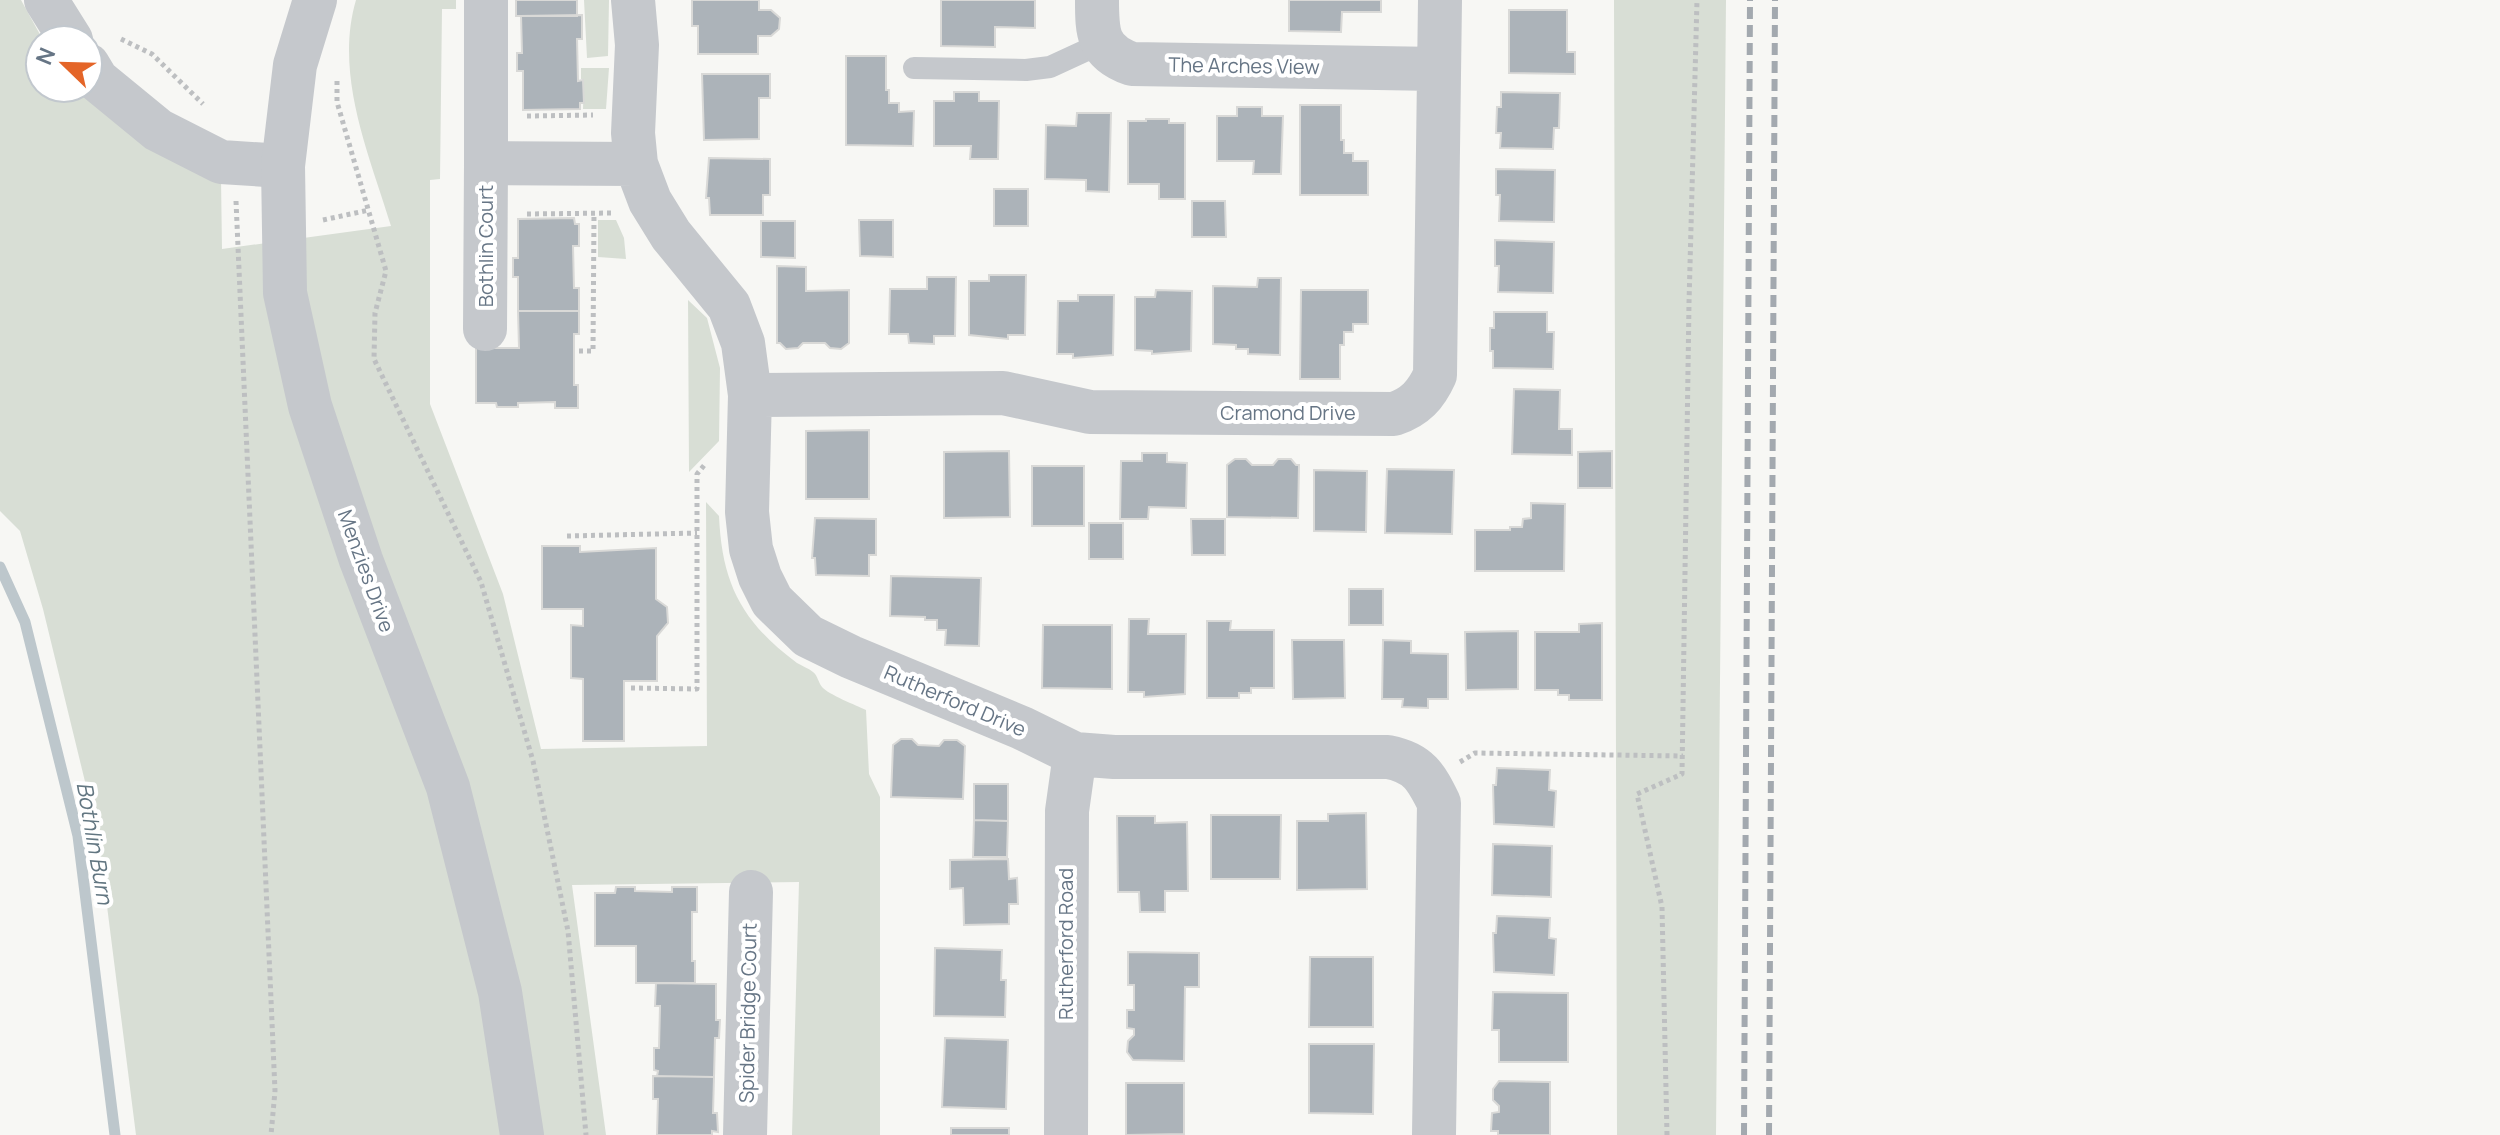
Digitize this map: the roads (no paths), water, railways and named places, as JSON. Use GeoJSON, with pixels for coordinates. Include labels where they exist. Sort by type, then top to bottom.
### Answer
{"type":"FeatureCollection","features":[{"type":"Feature","properties":{"kind":"street"},"geometry":{"type":"LineString","coordinates":[[46,0],[61,24]]}},
{"type":"Feature","properties":{"kind":"street","name":"Menzies Drive"},"geometry":{"type":"LineString","coordinates":[[315,0],[295,65],[283,166],[285,293],[310,406],[361,560],[448,787],[500,992],[522,1135]]}},
{"type":"Feature","properties":{"kind":"street","name":"Bothlin Court"},"geometry":{"type":"LineString","coordinates":[[485,329],[486,0]]}},
{"type":"Feature","properties":{"kind":"street","name":"Rutherford Drive"},"geometry":{"type":"LineString","coordinates":[[633,0],[637,45],[634,115],[636,164],[650,201],[671,235],[729,306],[743,343],[750,395],[747,512],[751,549],[772,601],[808,636],[1075,754],[1114,757],[1388,757],[1417,768],[1429,782],[1439,803],[1434,1135]]}},
{"type":"Feature","properties":{"kind":"street"},"geometry":{"type":"LineString","coordinates":[[1097,0],[1097,32],[1102,43]]}},
{"type":"Feature","properties":{"kind":"street","name":"Cramond Drive"},"geometry":{"type":"LineString","coordinates":[[750,395],[1003,393],[1090,412],[1394,414],[1408,409],[1429,389],[1435,375],[1440,0]]}},
{"type":"Feature","properties":{"kind":"street","name":"The Arches View"},"geometry":{"type":"LineString","coordinates":[[1102,43],[1120,60],[1132,64],[1438,69]]}},
{"type":"Feature","properties":{"kind":"street"},"geometry":{"type":"LineString","coordinates":[[104,86],[158,130],[221,162],[283,166]]}},
{"type":"Feature","properties":{"kind":"street","name":"Bothlin Court"},"geometry":{"type":"LineString","coordinates":[[486,163],[636,164]]}},
{"type":"Feature","properties":{"kind":"street","name":"Rutherford Road"},"geometry":{"type":"LineString","coordinates":[[1066,1135],[1067,811],[1075,754]]}},
{"type":"Feature","properties":{"kind":"street","name":"Spider Bridge Court"},"geometry":{"type":"LineString","coordinates":[[745,1135],[751,892]]}},
{"type":"Feature","properties":{"kind":"lane"},"geometry":{"type":"LineString","coordinates":[[914,68],[1026,70],[1050,67],[1102,43]]}},
{"type":"Feature","properties":{"kind":"waterway","name":"Bothlin Burn"},"geometry":{"type":"LineString","coordinates":[[0,567],[25,622],[78,836],[115,1135]]}},
{"type":"Feature","properties":{"kind":"railway"},"geometry":{"type":"LineString","coordinates":[[1744,1135],[1750,0]]}},
{"type":"Feature","properties":{"kind":"railway"},"geometry":{"type":"LineString","coordinates":[[1769,1135],[1775,0]]}}]}
